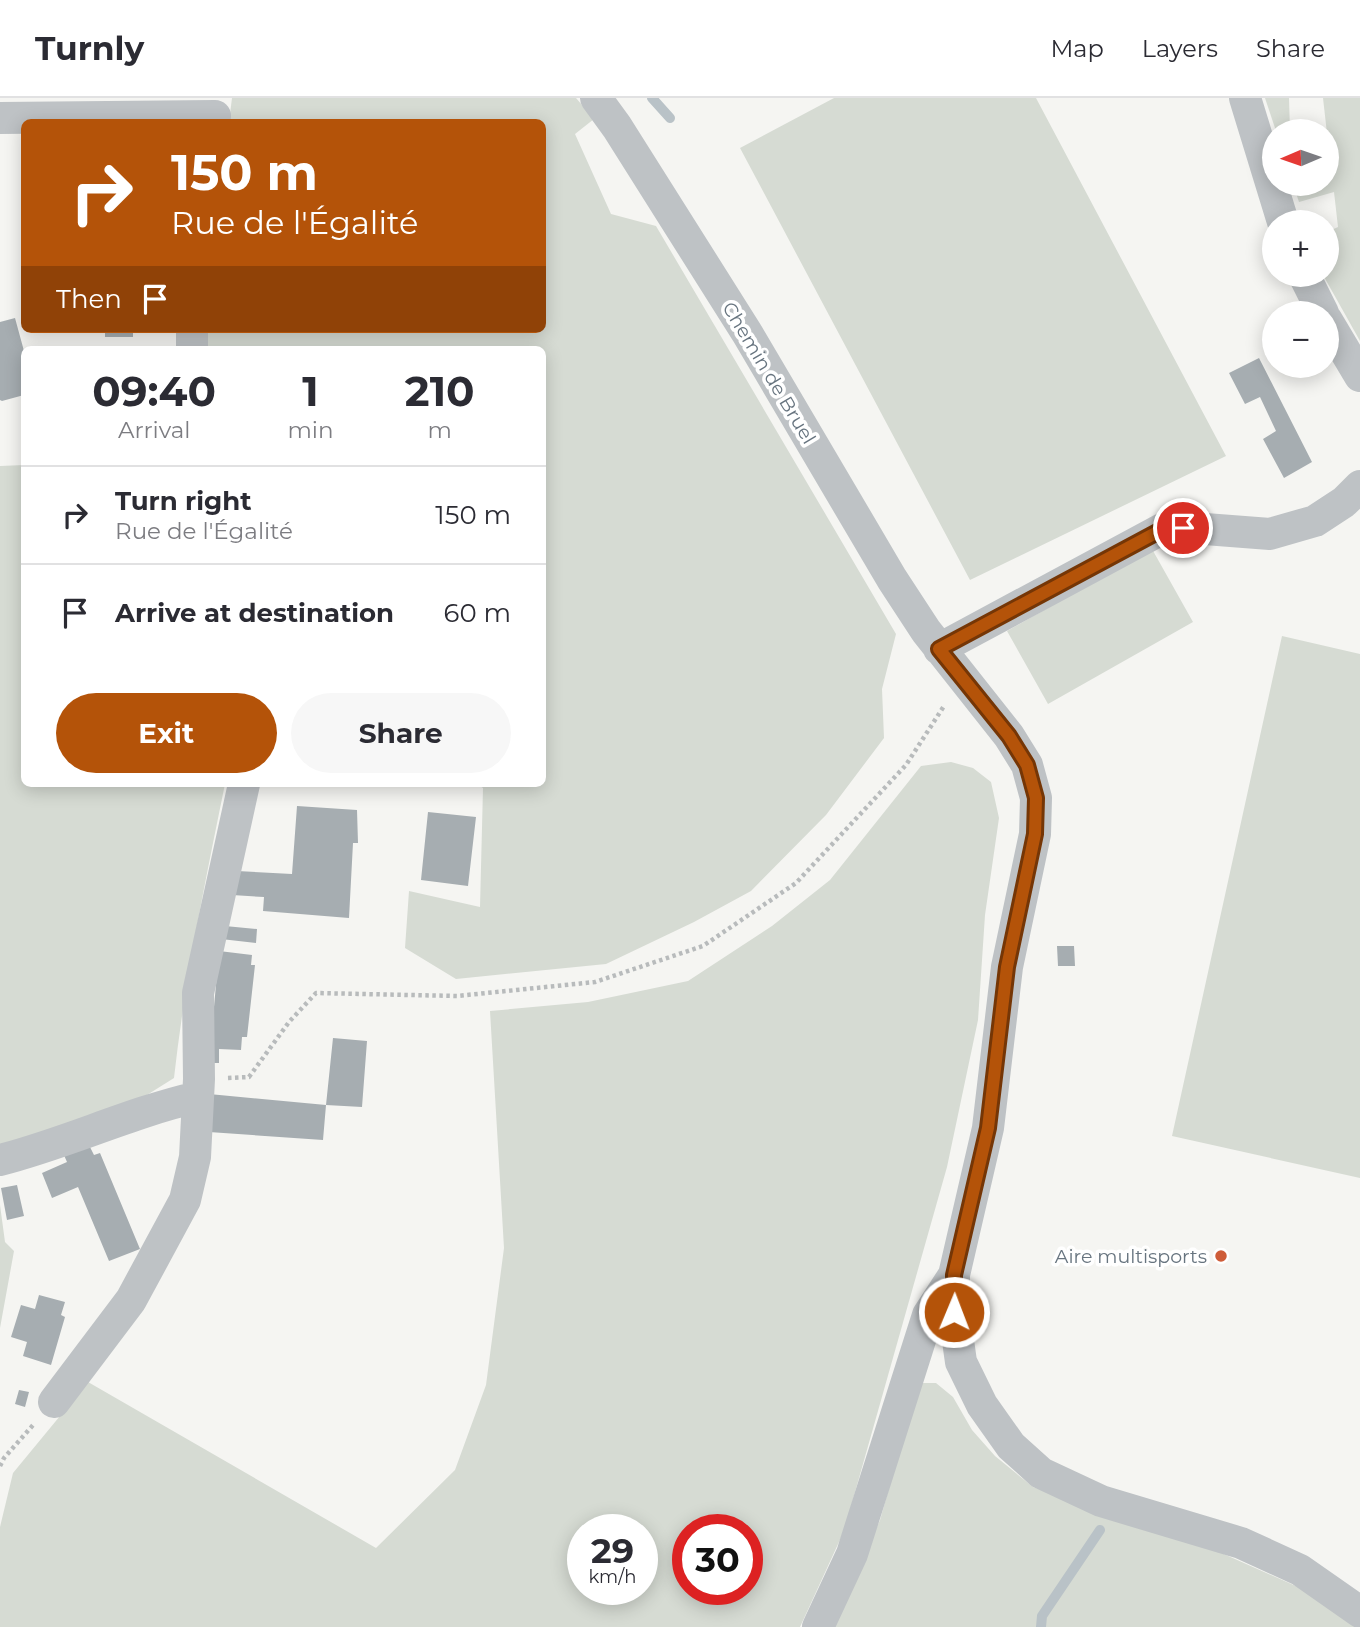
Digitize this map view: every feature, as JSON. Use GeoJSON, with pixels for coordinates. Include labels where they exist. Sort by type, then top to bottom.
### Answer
{"type":"FeatureCollection","features":[{"type":"Feature","properties":{"kind":"street","name":"Chemin de Bruel"},"geometry":{"type":"LineString","coordinates":[[596,98],[747,333],[892,579],[939,649],[1009,736],[1027,765],[1036,798],[1035,834],[1007,967],[988,1128],[954,1275]]}},
{"type":"Feature","properties":{"kind":"street"},"geometry":{"type":"LineString","coordinates":[[1245,98],[1279,210]]}},
{"type":"Feature","properties":{"kind":"street"},"geometry":{"type":"LineString","coordinates":[[0,118],[215,112]]}},
{"type":"Feature","properties":{"kind":"street"},"geometry":{"type":"LineString","coordinates":[[1339,341],[1360,376]]}},
{"type":"Feature","properties":{"kind":"street"},"geometry":{"type":"LineString","coordinates":[[939,649],[1163,529],[1205,528],[1270,534],[1315,521],[1344,502],[1360,486]]}},
{"type":"Feature","properties":{"kind":"street"},"geometry":{"type":"LineString","coordinates":[[54,1402],[131,1300],[185,1200],[195,1157],[199,1088],[198,993],[243,787]]}},
{"type":"Feature","properties":{"kind":"street"},"geometry":{"type":"LineString","coordinates":[[0,1160],[92,1132],[167,1104],[199,1088]]}},
{"type":"Feature","properties":{"kind":"street"},"geometry":{"type":"LineString","coordinates":[[818,1627],[852,1554],[928,1315],[954,1275]]}},
{"type":"Feature","properties":{"kind":"street"},"geometry":{"type":"LineString","coordinates":[[954,1275],[954,1312],[961,1362],[982,1405],[1011,1446],[1041,1473],[1101,1501],[1241,1543],[1300,1570],[1360,1612]]}},
{"type":"Feature","properties":{"kind":"street"},"geometry":{"type":"LineString","coordinates":[[910,1372],[939,1371],[968,1377]]}},
{"type":"Feature","properties":{"kind":"path"},"geometry":{"type":"LineString","coordinates":[[199,1088],[249,1077],[289,1022],[316,993],[457,996],[595,982],[704,946],[796,883],[906,765],[962,679]]}},
{"type":"Feature","properties":{"kind":"path"},"geometry":{"type":"LineString","coordinates":[[0,1466],[4,1458],[54,1402]]}},
{"type":"Feature","properties":{"kind":"shaded area"},"geometry":{"type":"Polygon","coordinates":[[[232,98],[576,98],[594,119],[575,134],[611,214],[656,226],[896,634],[882,689],[884,738],[826,815],[751,891],[606,964],[456,979],[405,948],[409,891],[480,907],[482,787],[546,787],[546,346],[205,346],[206,333],[546,333],[546,119],[229,119],[232,98]]]}},
{"type":"Feature","properties":{"kind":"shaded area"},"geometry":{"type":"Polygon","coordinates":[[[834,98],[1036,98],[1226,456],[970,580],[740,148],[834,98]]]}},
{"type":"Feature","properties":{"kind":"shaded area"},"geometry":{"type":"Polygon","coordinates":[[[1265,98],[1289,98],[1290,119],[1272,119],[1265,98]]]}},
{"type":"Feature","properties":{"kind":"shaded area"},"geometry":{"type":"Polygon","coordinates":[[[1323,98],[1360,98],[1360,341],[1330,287],[1339,287],[1339,210],[1336,210],[1334,196],[1339,196],[1339,119],[1325,119],[1323,98]]]}},
{"type":"Feature","properties":{"kind":"shaded area"},"geometry":{"type":"Polygon","coordinates":[[[1297,196],[1320,196],[1299,202],[1297,196]]]}},
{"type":"Feature","properties":{"kind":"shaded area"},"geometry":{"type":"Polygon","coordinates":[[[21,465],[21,787],[224,787],[190,967],[174,1078],[131,1105],[0,1146],[0,466],[21,465]]]}},
{"type":"Feature","properties":{"kind":"shaded area"},"geometry":{"type":"Polygon","coordinates":[[[1152,549],[1193,622],[1048,704],[1007,631],[1152,549]]]}},
{"type":"Feature","properties":{"kind":"shaded area"},"geometry":{"type":"Polygon","coordinates":[[[1282,636],[1360,654],[1360,1178],[1172,1136],[1282,636]]]}},
{"type":"Feature","properties":{"kind":"shaded area"},"geometry":{"type":"Polygon","coordinates":[[[951,762],[973,768],[991,782],[999,818],[985,915],[978,1020],[947,1167],[844,1531],[800,1627],[0,1627],[0,1527],[13,1473],[88,1382],[376,1548],[455,1470],[486,1385],[504,1248],[490,1011],[588,1002],[688,981],[772,926],[830,880],[921,766],[951,762]]]}},
{"type":"Feature","properties":{"kind":"shaded area"},"geometry":{"type":"Polygon","coordinates":[[[0,1205],[5,1242],[14,1251],[0,1328],[0,1205]]]}},
{"type":"Feature","properties":{"kind":"shaded area"},"geometry":{"type":"Polygon","coordinates":[[[919,1383],[936,1383],[953,1397],[972,1430],[995,1456],[1033,1487],[1217,1551],[1316,1595],[1357,1627],[834,1627],[880,1520],[919,1383]]]}},
{"type":"Feature","properties":{"kind":"building"},"geometry":{"type":"Polygon","coordinates":[[[15,318],[23,346],[21,396],[2,401],[0,400],[0,322],[15,318]]]}},
{"type":"Feature","properties":{"kind":"building"},"geometry":{"type":"Polygon","coordinates":[[[105,333],[133,333],[133,337],[105,337],[105,333]]]}},
{"type":"Feature","properties":{"kind":"building"},"geometry":{"type":"Polygon","coordinates":[[[1259,358],[1262,378],[1269,378],[1312,462],[1284,478],[1263,439],[1276,431],[1260,397],[1245,404],[1229,373],[1259,358]]]}},
{"type":"Feature","properties":{"kind":"building"},"geometry":{"type":"Polygon","coordinates":[[[297,806],[357,810],[358,843],[353,843],[349,918],[263,911],[264,897],[232,895],[237,871],[292,874],[297,806]]]}},
{"type":"Feature","properties":{"kind":"building"},"geometry":{"type":"Polygon","coordinates":[[[428,812],[476,817],[468,886],[421,880],[428,812]]]}},
{"type":"Feature","properties":{"kind":"building"},"geometry":{"type":"Polygon","coordinates":[[[225,926],[257,929],[256,943],[221,939],[225,926]]]}},
{"type":"Feature","properties":{"kind":"building"},"geometry":{"type":"Polygon","coordinates":[[[1057,946],[1074,946],[1075,966],[1058,966],[1057,946]]]}},
{"type":"Feature","properties":{"kind":"building"},"geometry":{"type":"Polygon","coordinates":[[[219,951],[252,955],[251,965],[255,965],[247,1037],[242,1037],[241,1050],[219,1049],[219,1063],[209,1063],[219,951]]]}},
{"type":"Feature","properties":{"kind":"building"},"geometry":{"type":"Polygon","coordinates":[[[333,1038],[367,1041],[362,1107],[326,1105],[333,1038]]]}},
{"type":"Feature","properties":{"kind":"building"},"geometry":{"type":"Polygon","coordinates":[[[209,1094],[326,1105],[323,1140],[209,1132],[209,1094]]]}},
{"type":"Feature","properties":{"kind":"building"},"geometry":{"type":"Polygon","coordinates":[[[88,1143],[94,1155],[100,1153],[140,1249],[109,1261],[78,1187],[52,1198],[42,1173],[67,1162],[63,1153],[88,1143]]]}},
{"type":"Feature","properties":{"kind":"building"},"geometry":{"type":"Polygon","coordinates":[[[17,1185],[24,1216],[7,1220],[1,1188],[17,1185]]]}},
{"type":"Feature","properties":{"kind":"building"},"geometry":{"type":"Polygon","coordinates":[[[39,1295],[65,1302],[61,1315],[65,1317],[51,1365],[23,1356],[27,1342],[11,1337],[21,1305],[35,1309],[39,1295]]]}},
{"type":"Feature","properties":{"kind":"building"},"geometry":{"type":"Polygon","coordinates":[[[19,1390],[29,1392],[25,1407],[15,1404],[19,1390]]]}},
{"type":"Feature","properties":{"kind":"waterway"},"geometry":{"type":"LineString","coordinates":[[652,98],[670,118]]}},
{"type":"Feature","properties":{"kind":"waterway"},"geometry":{"type":"LineString","coordinates":[[1041,1627],[1042,1616],[1100,1530]]}},
{"type":"Feature","properties":{"kind":"place","name":"Aire multisports"},"geometry":{"type":"Point","coordinates":[1221,1256]}},
{"type":"Feature","properties":{"kind":"route"},"geometry":{"type":"LineString","coordinates":[[954,1312],[954,1275],[988,1128],[1007,967],[1035,834],[1036,798],[1027,765],[1009,736],[939,649],[1163,529],[1183,528]]}}]}
